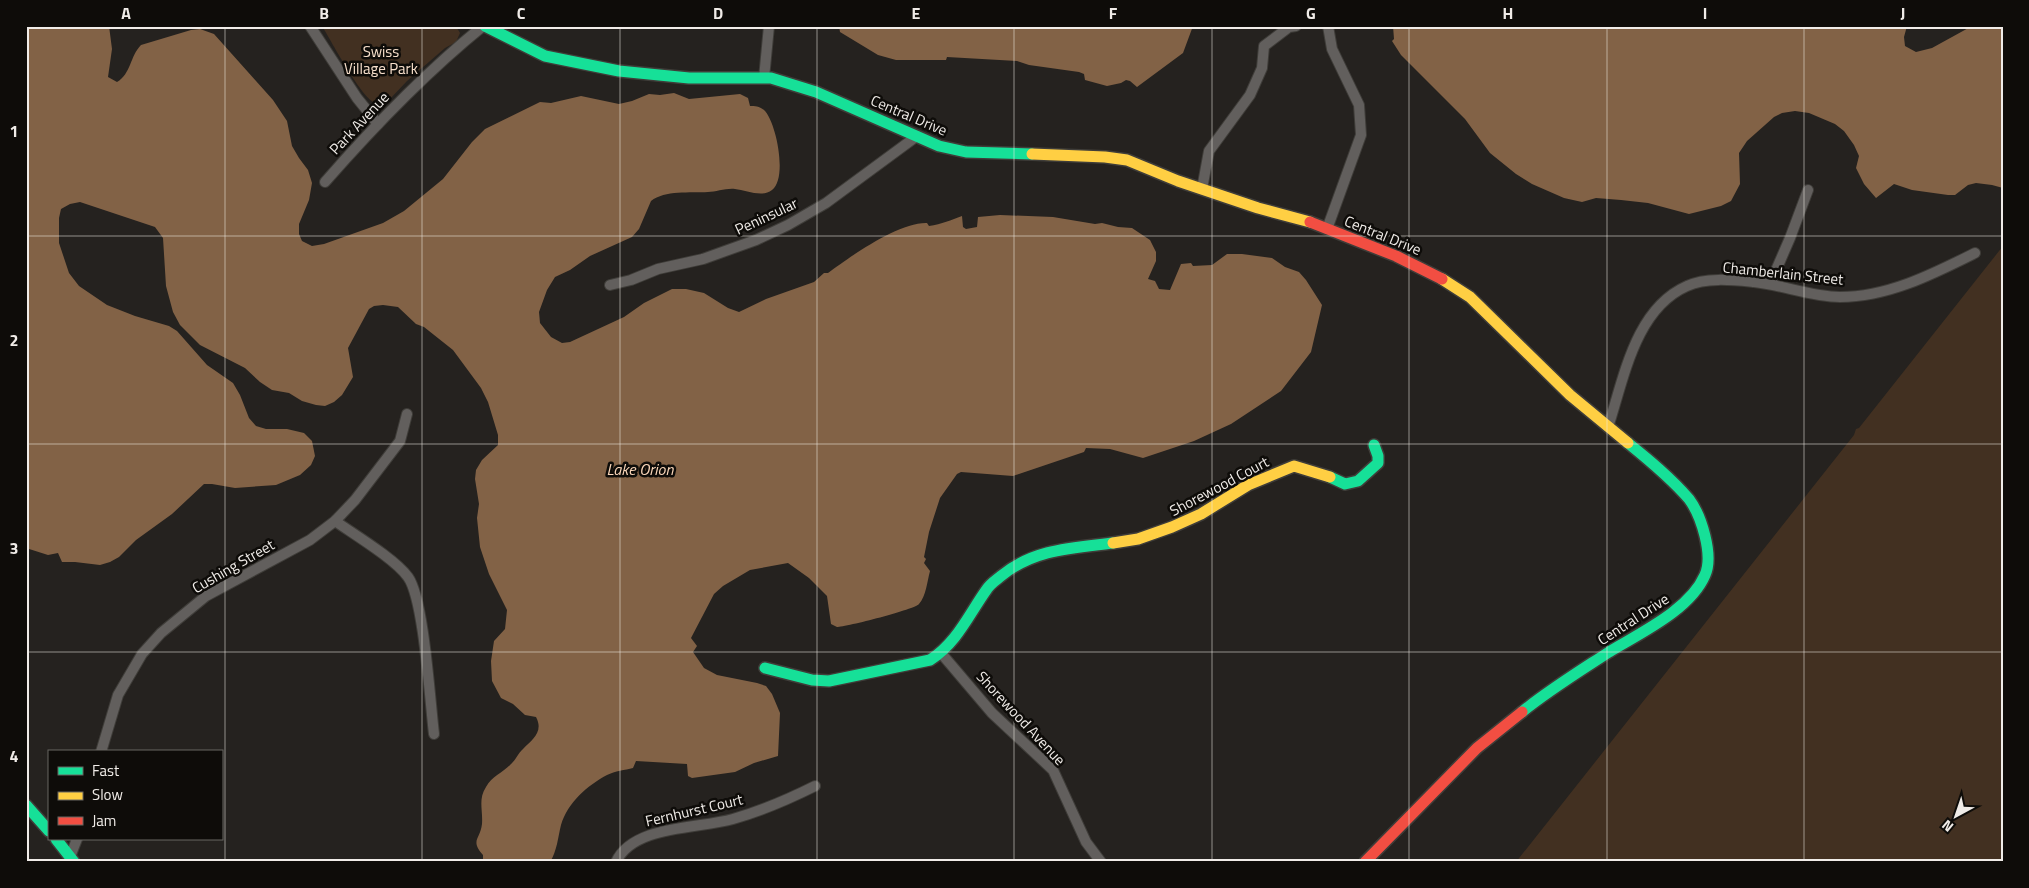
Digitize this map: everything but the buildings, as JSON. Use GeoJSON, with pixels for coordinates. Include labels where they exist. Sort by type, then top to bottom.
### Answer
{"type":"FeatureCollection","features":[{"type":"Feature","properties":{"kind":"street"},"geometry":{"type":"LineString","coordinates":[[310,26],[357,98],[378,124]]}},
{"type":"Feature","properties":{"kind":"street","name":"Park Avenue"},"geometry":{"type":"LineString","coordinates":[[325,182],[424,77],[484,26]]}},
{"type":"Feature","properties":{"kind":"street","name":"Central Drive"},"geometry":{"type":"LineString","coordinates":[[484,26],[545,56],[592,66],[689,78],[771,78],[816,92],[939,146],[966,152],[1105,157],[1127,160],[1202,189],[1327,228],[1435,274],[1470,297],[1570,395],[1663,472],[1689,500],[1699,516],[1708,551],[1706,574],[1695,590],[1672,614],[1570,678],[1524,710],[1477,748],[1365,862]]}},
{"type":"Feature","properties":{"kind":"street"},"geometry":{"type":"LineString","coordinates":[[764,78],[769,26]]}},
{"type":"Feature","properties":{"kind":"street"},"geometry":{"type":"LineString","coordinates":[[1202,189],[1209,151],[1250,95],[1262,68],[1264,46],[1289,27],[1296,26]]}},
{"type":"Feature","properties":{"kind":"street"},"geometry":{"type":"LineString","coordinates":[[1327,228],[1361,135],[1359,105],[1332,50],[1328,26]]}},
{"type":"Feature","properties":{"kind":"street","name":"Peninsular"},"geometry":{"type":"LineString","coordinates":[[610,286],[658,269],[703,259],[756,240],[788,225],[826,203],[917,136]]}},
{"type":"Feature","properties":{"kind":"street"},"geometry":{"type":"LineString","coordinates":[[1770,284],[1808,190]]}},
{"type":"Feature","properties":{"kind":"street","name":"Chamberlain Street"},"geometry":{"type":"LineString","coordinates":[[1608,427],[1636,344],[1649,317],[1666,298],[1688,285],[1720,280],[1770,284],[1840,297],[1885,292],[1942,270],[1976,253]]}},
{"type":"Feature","properties":{"kind":"street","name":"Cushing Street"},"geometry":{"type":"LineString","coordinates":[[102,750],[118,695],[142,654],[161,634],[206,596],[310,540],[336,521],[355,500],[400,441],[407,414]]}},
{"type":"Feature","properties":{"kind":"street","name":"Shorewood Court"},"geometry":{"type":"LineString","coordinates":[[941,653],[959,632],[988,587],[1010,569],[1028,559],[1046,552],[1075,546],[1093,546],[1138,539],[1201,514],[1248,485],[1294,466],[1328,476],[1345,484],[1358,482],[1378,463],[1378,456],[1374,445]]}},
{"type":"Feature","properties":{"kind":"street"},"geometry":{"type":"LineString","coordinates":[[336,521],[390,560],[409,578],[416,598],[420,619],[434,734]]}},
{"type":"Feature","properties":{"kind":"street"},"geometry":{"type":"LineString","coordinates":[[765,668],[812,680],[829,681],[930,660],[941,653]]}},
{"type":"Feature","properties":{"kind":"street","name":"Shorewood Avenue"},"geometry":{"type":"LineString","coordinates":[[941,653],[992,713],[1053,770],[1086,842],[1101,862]]}},
{"type":"Feature","properties":{"kind":"street","name":"Fernhurst Court"},"geometry":{"type":"LineString","coordinates":[[616,862],[620,854],[634,841],[656,832],[707,825],[735,818],[789,799],[815,786]]}},
{"type":"Feature","properties":{"kind":"street"},"geometry":{"type":"LineString","coordinates":[[26,805],[48,830]]}},
{"type":"Feature","properties":{"kind":"street"},"geometry":{"type":"LineString","coordinates":[[57,840],[72,859]]}},
{"type":"Feature","properties":{"kind":"street"},"geometry":{"type":"LineString","coordinates":[[72,859],[77,840]]}},
{"type":"Feature","properties":{"kind":"green space","name":"Swiss Village Park"},"geometry":{"type":"Polygon","coordinates":[[[322,26],[452,26],[457,28],[460,33],[456,42],[445,48],[407,81],[389,100],[377,104],[363,92],[322,26]]]}},
{"type":"Feature","properties":{"kind":"green space"},"geometry":{"type":"Polygon","coordinates":[[[2003,246],[2003,862],[1516,862],[1854,435],[1856,429],[1859,428],[2003,246]]]}},
{"type":"Feature","properties":{"kind":"water","name":"Lake Orion"},"geometry":{"type":"Polygon","coordinates":[[[26,26],[109,26],[112,49],[108,77],[117,82],[122,79],[128,70],[137,49],[141,45],[191,30],[200,29],[214,34],[273,100],[287,121],[292,146],[308,170],[312,183],[309,200],[299,224],[299,234],[302,241],[312,246],[324,244],[383,223],[404,211],[443,179],[472,142],[485,129],[540,102],[551,103],[581,96],[619,104],[649,94],[674,93],[689,99],[740,94],[748,98],[750,106],[759,107],[764,110],[773,125],[780,162],[777,184],[772,190],[764,193],[732,189],[678,193],[663,195],[651,201],[639,229],[632,237],[590,256],[570,270],[555,277],[547,290],[539,312],[540,323],[551,337],[562,343],[570,342],[624,317],[644,303],[672,289],[686,289],[704,293],[728,308],[739,312],[766,299],[814,282],[824,273],[828,273],[862,249],[903,228],[916,224],[927,223],[929,226],[934,225],[962,216],[963,227],[966,229],[977,227],[978,217],[1000,215],[1053,217],[1132,228],[1150,240],[1156,252],[1156,261],[1148,279],[1155,281],[1159,289],[1170,290],[1181,264],[1191,263],[1193,266],[1212,265],[1227,254],[1272,258],[1285,267],[1299,272],[1322,305],[1311,352],[1281,391],[1231,424],[1194,441],[1143,458],[1110,449],[1086,448],[1084,452],[1013,476],[961,472],[957,474],[940,498],[929,532],[924,563],[930,571],[923,597],[919,604],[906,610],[837,627],[831,624],[827,596],[809,578],[788,563],[750,570],[723,586],[714,594],[691,638],[697,646],[693,652],[704,668],[717,675],[766,686],[772,694],[780,713],[778,756],[754,763],[735,772],[692,778],[688,776],[687,764],[636,761],[633,768],[613,772],[600,779],[573,802],[564,817],[556,849],[550,862],[483,862],[483,855],[476,843],[482,824],[481,800],[484,791],[491,780],[508,767],[533,739],[539,727],[536,717],[525,715],[513,704],[501,698],[492,681],[491,661],[494,641],[505,629],[507,610],[489,574],[480,547],[477,518],[479,504],[475,479],[476,470],[482,460],[498,445],[498,435],[488,402],[481,388],[453,350],[424,327],[416,324],[398,307],[383,305],[374,306],[369,309],[348,348],[353,377],[342,395],[334,402],[325,406],[302,401],[289,393],[272,390],[245,368],[200,345],[180,325],[173,312],[166,286],[163,238],[155,227],[80,202],[70,204],[61,209],[59,243],[69,273],[79,286],[107,305],[169,326],[177,331],[207,365],[233,383],[249,418],[256,426],[266,429],[287,429],[304,433],[312,441],[315,456],[311,465],[300,475],[276,485],[235,488],[204,484],[172,514],[136,540],[119,557],[110,562],[100,565],[62,562],[58,553],[48,555],[26,548],[26,26]]]}},
{"type":"Feature","properties":{"kind":"water"},"geometry":{"type":"Polygon","coordinates":[[[839,26],[1193,26],[1183,53],[1137,87],[1126,80],[1107,86],[1085,80],[1084,74],[1079,72],[1029,65],[1017,61],[947,57],[946,60],[896,60],[878,55],[840,32],[839,26]]]}},
{"type":"Feature","properties":{"kind":"water"},"geometry":{"type":"Polygon","coordinates":[[[1393,26],[1907,26],[1904,37],[1905,46],[1916,52],[1932,48],[1972,26],[2003,26],[2003,188],[1976,183],[1968,185],[1955,195],[1948,195],[1912,190],[1894,184],[1876,198],[1864,184],[1856,168],[1859,156],[1844,131],[1835,124],[1809,113],[1795,111],[1782,113],[1774,117],[1747,141],[1739,153],[1740,184],[1731,201],[1721,206],[1689,214],[1648,203],[1596,198],[1582,202],[1564,198],[1532,184],[1490,153],[1465,119],[1401,55],[1392,41],[1394,39],[1393,26]]]}},
{"type":"Feature","properties":{"kind":"traffic: fast"},"geometry":{"type":"LineString","coordinates":[[485,26],[545,56],[619,71],[689,78],[771,78],[816,92],[939,146],[966,152],[1032,154]]}},
{"type":"Feature","properties":{"kind":"traffic: fast"},"geometry":{"type":"LineString","coordinates":[[1522,712],[1609,652],[1663,620],[1688,599],[1698,588],[1705,575],[1708,557],[1707,546],[1702,525],[1694,506],[1682,491],[1628,443]]}},
{"type":"Feature","properties":{"kind":"traffic: fast"},"geometry":{"type":"LineString","coordinates":[[1330,477],[1345,484],[1358,481],[1378,463],[1378,456],[1374,445]]}},
{"type":"Feature","properties":{"kind":"traffic: fast"},"geometry":{"type":"LineString","coordinates":[[765,668],[812,680],[829,681],[930,660],[955,637],[990,585],[1014,567],[1027,560],[1054,551],[1113,543]]}},
{"type":"Feature","properties":{"kind":"traffic: fast"},"geometry":{"type":"LineString","coordinates":[[26,805],[48,830]]}},
{"type":"Feature","properties":{"kind":"traffic: fast"},"geometry":{"type":"LineString","coordinates":[[57,840],[74,862]]}},
{"type":"Feature","properties":{"kind":"traffic: slow"},"geometry":{"type":"LineString","coordinates":[[1032,154],[1105,157],[1127,160],[1178,181],[1258,208],[1310,222]]}},
{"type":"Feature","properties":{"kind":"traffic: slow"},"geometry":{"type":"LineString","coordinates":[[1442,279],[1470,297],[1570,395],[1628,443]]}},
{"type":"Feature","properties":{"kind":"traffic: slow"},"geometry":{"type":"LineString","coordinates":[[1113,543],[1138,539],[1172,527],[1201,514],[1248,485],[1294,466],[1330,477]]}},
{"type":"Feature","properties":{"kind":"traffic: jam"},"geometry":{"type":"LineString","coordinates":[[1310,222],[1396,256],[1442,279]]}},
{"type":"Feature","properties":{"kind":"traffic: jam"},"geometry":{"type":"LineString","coordinates":[[1365,862],[1477,748],[1522,712]]}}]}
